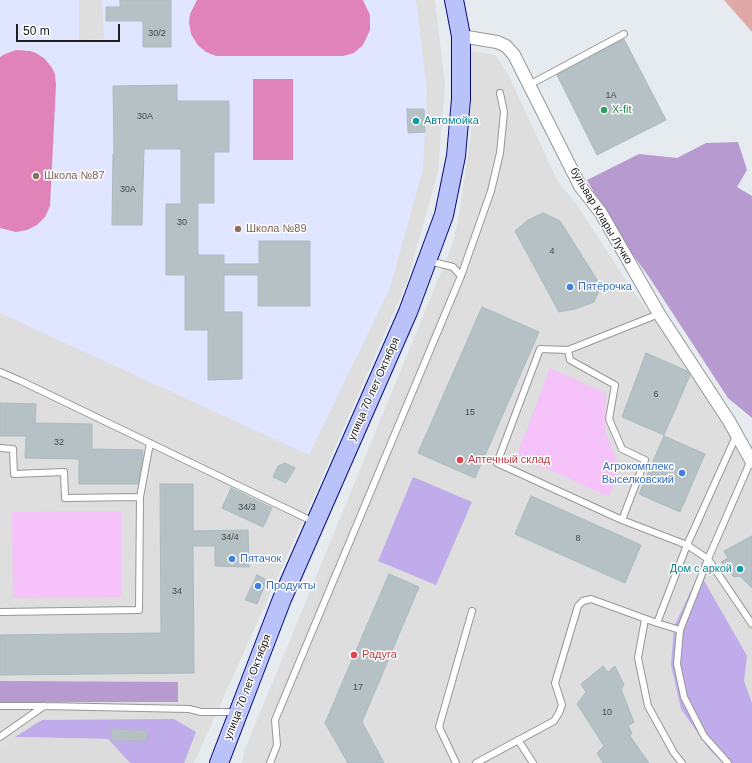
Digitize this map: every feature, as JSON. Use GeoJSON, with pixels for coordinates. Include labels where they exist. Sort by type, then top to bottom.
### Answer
{"type":"FeatureCollection","features":[{"type":"Feature","properties":{"kind":"main road","name":"улица 70 лет Октября"},"geometry":{"type":"LineString","coordinates":[[221,762],[238,712],[282,599],[408,312],[444,215],[456,156],[461,99],[461,36],[454,0]]}},
{"type":"Feature","properties":{"kind":"street","name":"бульвар Клары Лучко"},"geometry":{"type":"LineString","coordinates":[[461,36],[497,42],[506,46],[514,55],[580,186],[601,213],[659,314],[729,421],[751,461]]}},
{"type":"Feature","properties":{"kind":"lane"},"geometry":{"type":"LineString","coordinates":[[529,85],[624,34]]}},
{"type":"Feature","properties":{"kind":"lane"},"geometry":{"type":"LineString","coordinates":[[270,763],[277,745],[275,720],[461,276],[491,191],[500,153],[504,112],[500,93]]}},
{"type":"Feature","properties":{"kind":"lane"},"geometry":{"type":"LineString","coordinates":[[428,260],[453,267],[461,276]]}},
{"type":"Feature","properties":{"kind":"lane"},"geometry":{"type":"LineString","coordinates":[[659,314],[568,350],[540,349],[497,463],[622,520],[687,545],[708,559],[752,624]]}},
{"type":"Feature","properties":{"kind":"lane"},"geometry":{"type":"LineString","coordinates":[[568,350],[570,360],[615,385],[609,419],[622,449],[645,460],[622,520]]}},
{"type":"Feature","properties":{"kind":"lane"},"geometry":{"type":"LineString","coordinates":[[0,372],[22,381],[315,522]]}},
{"type":"Feature","properties":{"kind":"lane"},"geometry":{"type":"LineString","coordinates":[[657,623],[687,545],[737,434]]}},
{"type":"Feature","properties":{"kind":"lane"},"geometry":{"type":"LineString","coordinates":[[0,612],[138,610],[140,497],[150,443]]}},
{"type":"Feature","properties":{"kind":"lane"},"geometry":{"type":"LineString","coordinates":[[0,448],[13,449],[14,474],[64,472],[65,498],[140,497]]}},
{"type":"Feature","properties":{"kind":"lane"},"geometry":{"type":"LineString","coordinates":[[728,763],[704,736],[684,697],[677,664],[680,630],[708,559],[751,461]]}},
{"type":"Feature","properties":{"kind":"lane"},"geometry":{"type":"LineString","coordinates":[[476,763],[554,721],[562,705],[555,683],[578,606],[583,601],[591,599],[680,630]]}},
{"type":"Feature","properties":{"kind":"lane"},"geometry":{"type":"LineString","coordinates":[[456,763],[439,727],[472,611]]}},
{"type":"Feature","properties":{"kind":"lane"},"geometry":{"type":"LineString","coordinates":[[645,619],[638,658],[648,706],[674,753],[682,763]]}},
{"type":"Feature","properties":{"kind":"lane"},"geometry":{"type":"LineString","coordinates":[[0,706],[189,709],[201,712],[238,712]]}},
{"type":"Feature","properties":{"kind":"lane"},"geometry":{"type":"LineString","coordinates":[[0,737],[45,706]]}},
{"type":"Feature","properties":{"kind":"lane"},"geometry":{"type":"LineString","coordinates":[[518,740],[533,763]]}},
{"type":"Feature","properties":{"kind":"shaded area"},"geometry":{"type":"Polygon","coordinates":[[[0,0],[435,0],[445,85],[438,172],[407,282],[313,498],[194,763],[0,763],[0,0]]]}},
{"type":"Feature","properties":{"kind":"shaded area","name":"Школа №89"},"geometry":{"type":"Polygon","coordinates":[[[0,0],[79,0],[79,40],[104,39],[102,0],[416,0],[427,89],[423,169],[390,288],[309,455],[0,313],[0,0]]]}},
{"type":"Feature","properties":{"kind":"shaded area"},"geometry":{"type":"Polygon","coordinates":[[[197,0],[363,0],[370,15],[370,30],[363,45],[354,53],[343,56],[216,56],[201,48],[191,34],[189,23],[190,14],[197,0]]]}},
{"type":"Feature","properties":{"kind":"shaded area"},"geometry":{"type":"Polygon","coordinates":[[[724,0],[752,0],[752,32],[724,0]]]}},
{"type":"Feature","properties":{"kind":"shaded area"},"geometry":{"type":"Polygon","coordinates":[[[16,50],[30,51],[45,59],[55,74],[56,85],[50,206],[45,217],[37,225],[27,230],[16,232],[0,228],[0,57],[16,50]]]}},
{"type":"Feature","properties":{"kind":"shaded area"},"geometry":{"type":"Polygon","coordinates":[[[470,51],[495,55],[508,74],[558,182],[575,202],[632,290],[752,446],[752,763],[242,763],[244,752],[453,243],[459,215],[471,134],[470,51]]]}},
{"type":"Feature","properties":{"kind":"shaded area"},"geometry":{"type":"Polygon","coordinates":[[[253,79],[293,79],[293,160],[253,160],[253,79]]]}},
{"type":"Feature","properties":{"kind":"shaded area"},"geometry":{"type":"Polygon","coordinates":[[[738,142],[747,170],[737,187],[752,196],[752,418],[728,398],[649,277],[617,233],[587,180],[639,154],[677,158],[706,143],[738,142]]]}},
{"type":"Feature","properties":{"kind":"shaded area"},"geometry":{"type":"Polygon","coordinates":[[[449,288],[463,294],[285,714],[271,708],[449,288]]]}},
{"type":"Feature","properties":{"kind":"shaded area"},"geometry":{"type":"Polygon","coordinates":[[[550,368],[606,393],[605,431],[620,468],[609,497],[517,455],[550,368]]]}},
{"type":"Feature","properties":{"kind":"shaded area"},"geometry":{"type":"Polygon","coordinates":[[[413,477],[472,502],[436,585],[378,561],[413,477]]]}},
{"type":"Feature","properties":{"kind":"shaded area"},"geometry":{"type":"Polygon","coordinates":[[[122,511],[122,597],[13,598],[12,512],[122,511]]]}},
{"type":"Feature","properties":{"kind":"shaded area"},"geometry":{"type":"Polygon","coordinates":[[[703,579],[747,656],[744,681],[752,703],[752,763],[723,763],[709,749],[681,709],[671,665],[674,627],[694,584],[703,579]]]}},
{"type":"Feature","properties":{"kind":"shaded area"},"geometry":{"type":"Polygon","coordinates":[[[0,681],[178,682],[178,702],[0,702],[0,681]]]}},
{"type":"Feature","properties":{"kind":"shaded area"},"geometry":{"type":"Polygon","coordinates":[[[174,719],[196,732],[184,763],[130,763],[108,739],[15,737],[42,720],[174,719]]]}},
{"type":"Feature","properties":{"kind":"shaded area"},"geometry":{"type":"Polygon","coordinates":[[[15,737],[108,739],[130,763],[0,763],[0,750],[15,737]]]}},
{"type":"Feature","properties":{"kind":"building"},"geometry":{"type":"Polygon","coordinates":[[[120,0],[171,0],[171,47],[143,47],[143,21],[106,21],[106,7],[120,7],[120,0]]]}},
{"type":"Feature","properties":{"kind":"building"},"geometry":{"type":"Polygon","coordinates":[[[624,39],[666,120],[597,155],[557,75],[624,39]]]}},
{"type":"Feature","properties":{"kind":"building"},"geometry":{"type":"Polygon","coordinates":[[[177,85],[177,101],[229,101],[229,152],[214,152],[214,203],[198,203],[198,255],[224,255],[224,264],[259,264],[259,241],[310,241],[310,306],[258,306],[258,275],[224,275],[224,312],[242,312],[242,379],[208,380],[208,330],[185,330],[185,275],[166,275],[166,204],[181,204],[181,149],[144,149],[142,225],[112,225],[114,154],[113,86],[177,85]]]}},
{"type":"Feature","properties":{"kind":"building","name":"Автомойка"},"geometry":{"type":"Polygon","coordinates":[[[407,109],[424,109],[425,132],[408,133],[407,109]]]}},
{"type":"Feature","properties":{"kind":"building"},"geometry":{"type":"Polygon","coordinates":[[[543,213],[560,221],[601,286],[594,302],[575,309],[559,312],[515,231],[528,220],[543,213]]]}},
{"type":"Feature","properties":{"kind":"building"},"geometry":{"type":"Polygon","coordinates":[[[482,307],[539,332],[475,478],[418,453],[482,307]]]}},
{"type":"Feature","properties":{"kind":"building"},"geometry":{"type":"Polygon","coordinates":[[[646,353],[687,371],[690,375],[664,435],[622,417],[646,353]]]}},
{"type":"Feature","properties":{"kind":"building"},"geometry":{"type":"Polygon","coordinates":[[[0,403],[36,404],[35,423],[92,424],[92,449],[143,450],[138,484],[79,484],[79,459],[25,458],[26,436],[0,436],[0,403]]]}},
{"type":"Feature","properties":{"kind":"building"},"geometry":{"type":"Polygon","coordinates":[[[664,436],[705,454],[680,512],[639,494],[664,436]]]}},
{"type":"Feature","properties":{"kind":"building"},"geometry":{"type":"Polygon","coordinates":[[[285,463],[295,468],[286,483],[273,477],[278,466],[285,463]]]}},
{"type":"Feature","properties":{"kind":"building"},"geometry":{"type":"Polygon","coordinates":[[[160,484],[193,484],[193,531],[248,530],[249,567],[215,566],[215,546],[193,546],[194,673],[0,675],[0,635],[161,633],[160,484]]]}},
{"type":"Feature","properties":{"kind":"building"},"geometry":{"type":"Polygon","coordinates":[[[231,488],[272,508],[263,527],[222,508],[231,488]]]}},
{"type":"Feature","properties":{"kind":"building"},"geometry":{"type":"Polygon","coordinates":[[[531,496],[641,545],[625,583],[515,534],[531,496]]]}},
{"type":"Feature","properties":{"kind":"building","name":"Дом с аркой"},"geometry":{"type":"Polygon","coordinates":[[[752,536],[752,588],[740,576],[734,577],[721,562],[728,558],[724,551],[752,536]]]}},
{"type":"Feature","properties":{"kind":"building"},"geometry":{"type":"Polygon","coordinates":[[[389,574],[419,587],[362,722],[384,763],[348,763],[325,723],[389,574]]]}},
{"type":"Feature","properties":{"kind":"building","name":"Продукты"},"geometry":{"type":"Polygon","coordinates":[[[257,575],[267,580],[257,604],[245,600],[257,575]]]}},
{"type":"Feature","properties":{"kind":"building"},"geometry":{"type":"Polygon","coordinates":[[[603,666],[608,672],[615,666],[624,685],[621,689],[634,722],[628,726],[632,733],[630,736],[649,763],[603,763],[597,753],[604,746],[577,704],[586,692],[581,684],[603,666]]]}},
{"type":"Feature","properties":{"kind":"building"},"geometry":{"type":"Polygon","coordinates":[[[111,729],[147,730],[147,741],[111,740],[111,729]]]}},
{"type":"Feature","properties":{"kind":"place","name":"X-fit"},"geometry":{"type":"Point","coordinates":[604,110]}},
{"type":"Feature","properties":{"kind":"place","name":"Автомойка"},"geometry":{"type":"Point","coordinates":[416,121]}},
{"type":"Feature","properties":{"kind":"place","name":"Школа №87"},"geometry":{"type":"Point","coordinates":[36,176]}},
{"type":"Feature","properties":{"kind":"place","name":"Школа №89"},"geometry":{"type":"Point","coordinates":[238,229]}},
{"type":"Feature","properties":{"kind":"place","name":"Пятёрочка"},"geometry":{"type":"Point","coordinates":[570,287]}},
{"type":"Feature","properties":{"kind":"place","name":"Аптечный склад"},"geometry":{"type":"Point","coordinates":[460,460]}},
{"type":"Feature","properties":{"kind":"place","name":"Агрокомплекс Выселковский"},"geometry":{"type":"Point","coordinates":[682,473]}},
{"type":"Feature","properties":{"kind":"place","name":"Пятачок"},"geometry":{"type":"Point","coordinates":[232,559]}},
{"type":"Feature","properties":{"kind":"place","name":"Дом с аркой"},"geometry":{"type":"Point","coordinates":[740,569]}},
{"type":"Feature","properties":{"kind":"place","name":"Продукты"},"geometry":{"type":"Point","coordinates":[258,586]}},
{"type":"Feature","properties":{"kind":"place","name":"Радуга"},"geometry":{"type":"Point","coordinates":[354,655]}}]}
